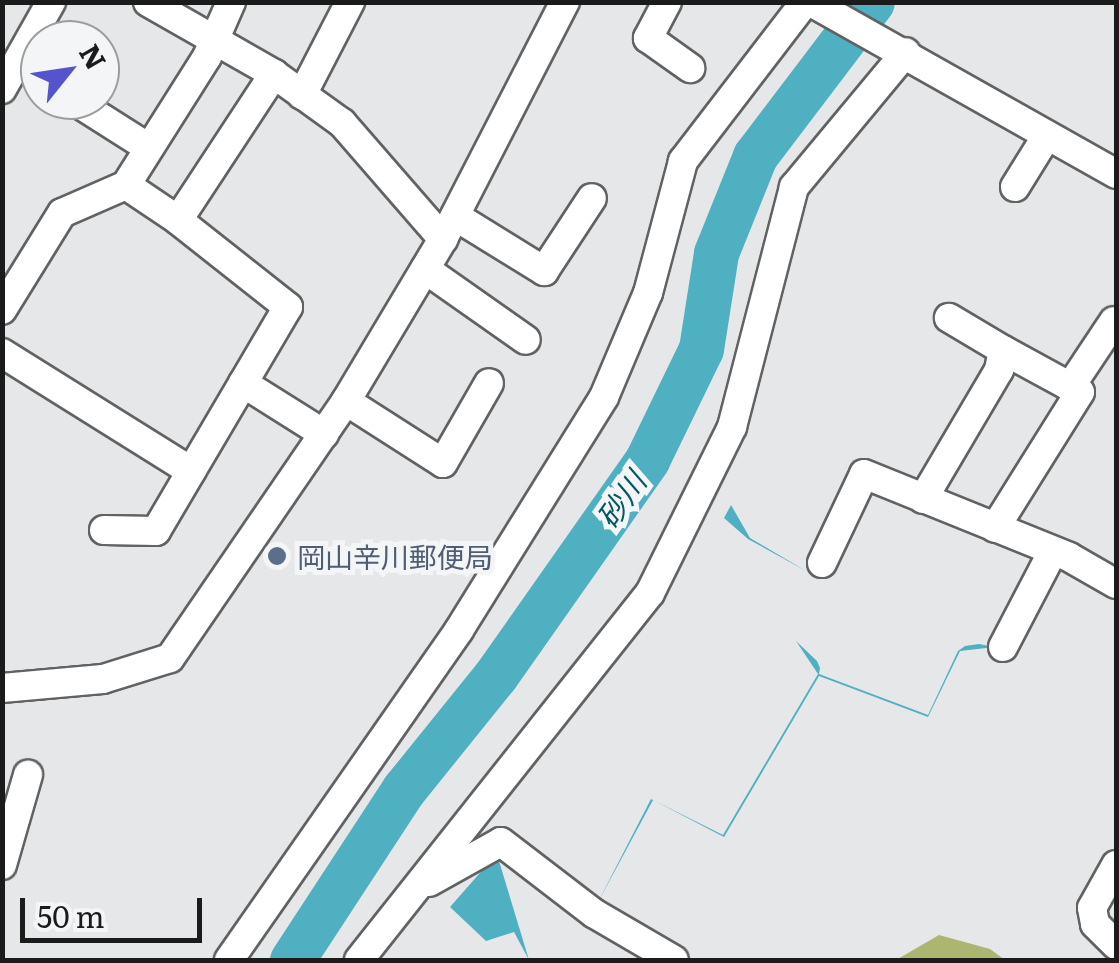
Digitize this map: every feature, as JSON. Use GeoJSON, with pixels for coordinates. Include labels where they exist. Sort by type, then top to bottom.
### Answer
{"type":"FeatureCollection","features":[{"type":"Feature","properties":{"kind":"street"},"geometry":{"type":"LineString","coordinates":[[2,89],[50,2]]}},
{"type":"Feature","properties":{"kind":"street"},"geometry":{"type":"LineString","coordinates":[[148,2],[274,74],[342,123],[449,227],[544,271],[592,198]]}},
{"type":"Feature","properties":{"kind":"street"},"geometry":{"type":"LineString","coordinates":[[2,310],[62,213],[126,185],[231,2]]}},
{"type":"Feature","properties":{"kind":"street"},"geometry":{"type":"LineString","coordinates":[[302,94],[350,2]]}},
{"type":"Feature","properties":{"kind":"street"},"geometry":{"type":"LineString","coordinates":[[2,688],[103,679],[170,658],[346,401],[425,270],[565,2]]}},
{"type":"Feature","properties":{"kind":"street"},"geometry":{"type":"LineString","coordinates":[[667,2],[648,38],[690,68]]}},
{"type":"Feature","properties":{"kind":"street"},"geometry":{"type":"LineString","coordinates":[[229,960],[459,630],[604,398],[648,293],[683,160],[810,3],[901,49],[1046,137],[1116,174]]}},
{"type":"Feature","properties":{"kind":"street"},"geometry":{"type":"LineString","coordinates":[[359,960],[650,593],[732,427],[794,187],[901,49]]}},
{"type":"Feature","properties":{"kind":"street"},"geometry":{"type":"LineString","coordinates":[[178,220],[274,74]]}},
{"type":"Feature","properties":{"kind":"street"},"geometry":{"type":"LineString","coordinates":[[104,120],[150,148]]}},
{"type":"Feature","properties":{"kind":"street"},"geometry":{"type":"LineString","coordinates":[[1015,187],[1046,137]]}},
{"type":"Feature","properties":{"kind":"street"},"geometry":{"type":"LineString","coordinates":[[104,530],[156,532],[288,307],[178,220],[126,185]]}},
{"type":"Feature","properties":{"kind":"street"},"geometry":{"type":"LineString","coordinates":[[425,270],[526,340]]}},
{"type":"Feature","properties":{"kind":"street"},"geometry":{"type":"LineString","coordinates":[[949,318],[1080,392],[996,528]]}},
{"type":"Feature","properties":{"kind":"street"},"geometry":{"type":"LineString","coordinates":[[1070,387],[1114,321]]}},
{"type":"Feature","properties":{"kind":"street"},"geometry":{"type":"LineString","coordinates":[[924,498],[999,370],[1003,350]]}},
{"type":"Feature","properties":{"kind":"street"},"geometry":{"type":"LineString","coordinates":[[2,353],[191,471]]}},
{"type":"Feature","properties":{"kind":"street"},"geometry":{"type":"LineString","coordinates":[[243,383],[324,434]]}},
{"type":"Feature","properties":{"kind":"street"},"geometry":{"type":"LineString","coordinates":[[346,401],[443,462],[490,383]]}},
{"type":"Feature","properties":{"kind":"street"},"geometry":{"type":"LineString","coordinates":[[822,563],[864,474],[1053,551],[1116,584]]}},
{"type":"Feature","properties":{"kind":"street"},"geometry":{"type":"LineString","coordinates":[[1003,646],[1053,551]]}},
{"type":"Feature","properties":{"kind":"street"},"geometry":{"type":"LineString","coordinates":[[2,865],[28,775]]}},
{"type":"Feature","properties":{"kind":"street"},"geometry":{"type":"LineString","coordinates":[[409,894],[501,842],[595,914],[674,960]]}},
{"type":"Feature","properties":{"kind":"street"},"geometry":{"type":"LineString","coordinates":[[1116,865],[1092,908],[1094,924],[1116,945]]}},
{"type":"Feature","properties":{"kind":"green space"},"geometry":{"type":"Polygon","coordinates":[[[939,935],[990,949],[1005,960],[896,960],[939,935]]]}},
{"type":"Feature","properties":{"kind":"water"},"geometry":{"type":"Polygon","coordinates":[[[731,505],[750,538],[806,571],[748,539],[724,518],[731,505]]]}},
{"type":"Feature","properties":{"kind":"water"},"geometry":{"type":"Polygon","coordinates":[[[796,641],[817,661],[819,674],[928,715],[958,651],[979,644],[995,647],[960,651],[928,717],[819,676],[724,837],[653,800],[723,835],[818,674],[796,641]]]}},
{"type":"Feature","properties":{"kind":"water"},"geometry":{"type":"Polygon","coordinates":[[[651,799],[653,800],[597,904],[651,799]]]}},
{"type":"Feature","properties":{"kind":"water"},"geometry":{"type":"Polygon","coordinates":[[[493,858],[499,861],[529,960],[514,932],[486,941],[450,907],[493,858]]]}},
{"type":"Feature","properties":{"kind":"waterway","name":"砂川"},"geometry":{"type":"LineString","coordinates":[[292,960],[404,789],[496,675],[647,460],[701,349],[716,253],[755,156],[872,2]]}},
{"type":"Feature","properties":{"kind":"place","name":"岡山辛川郵便局"},"geometry":{"type":"Point","coordinates":[277,556]}}]}
